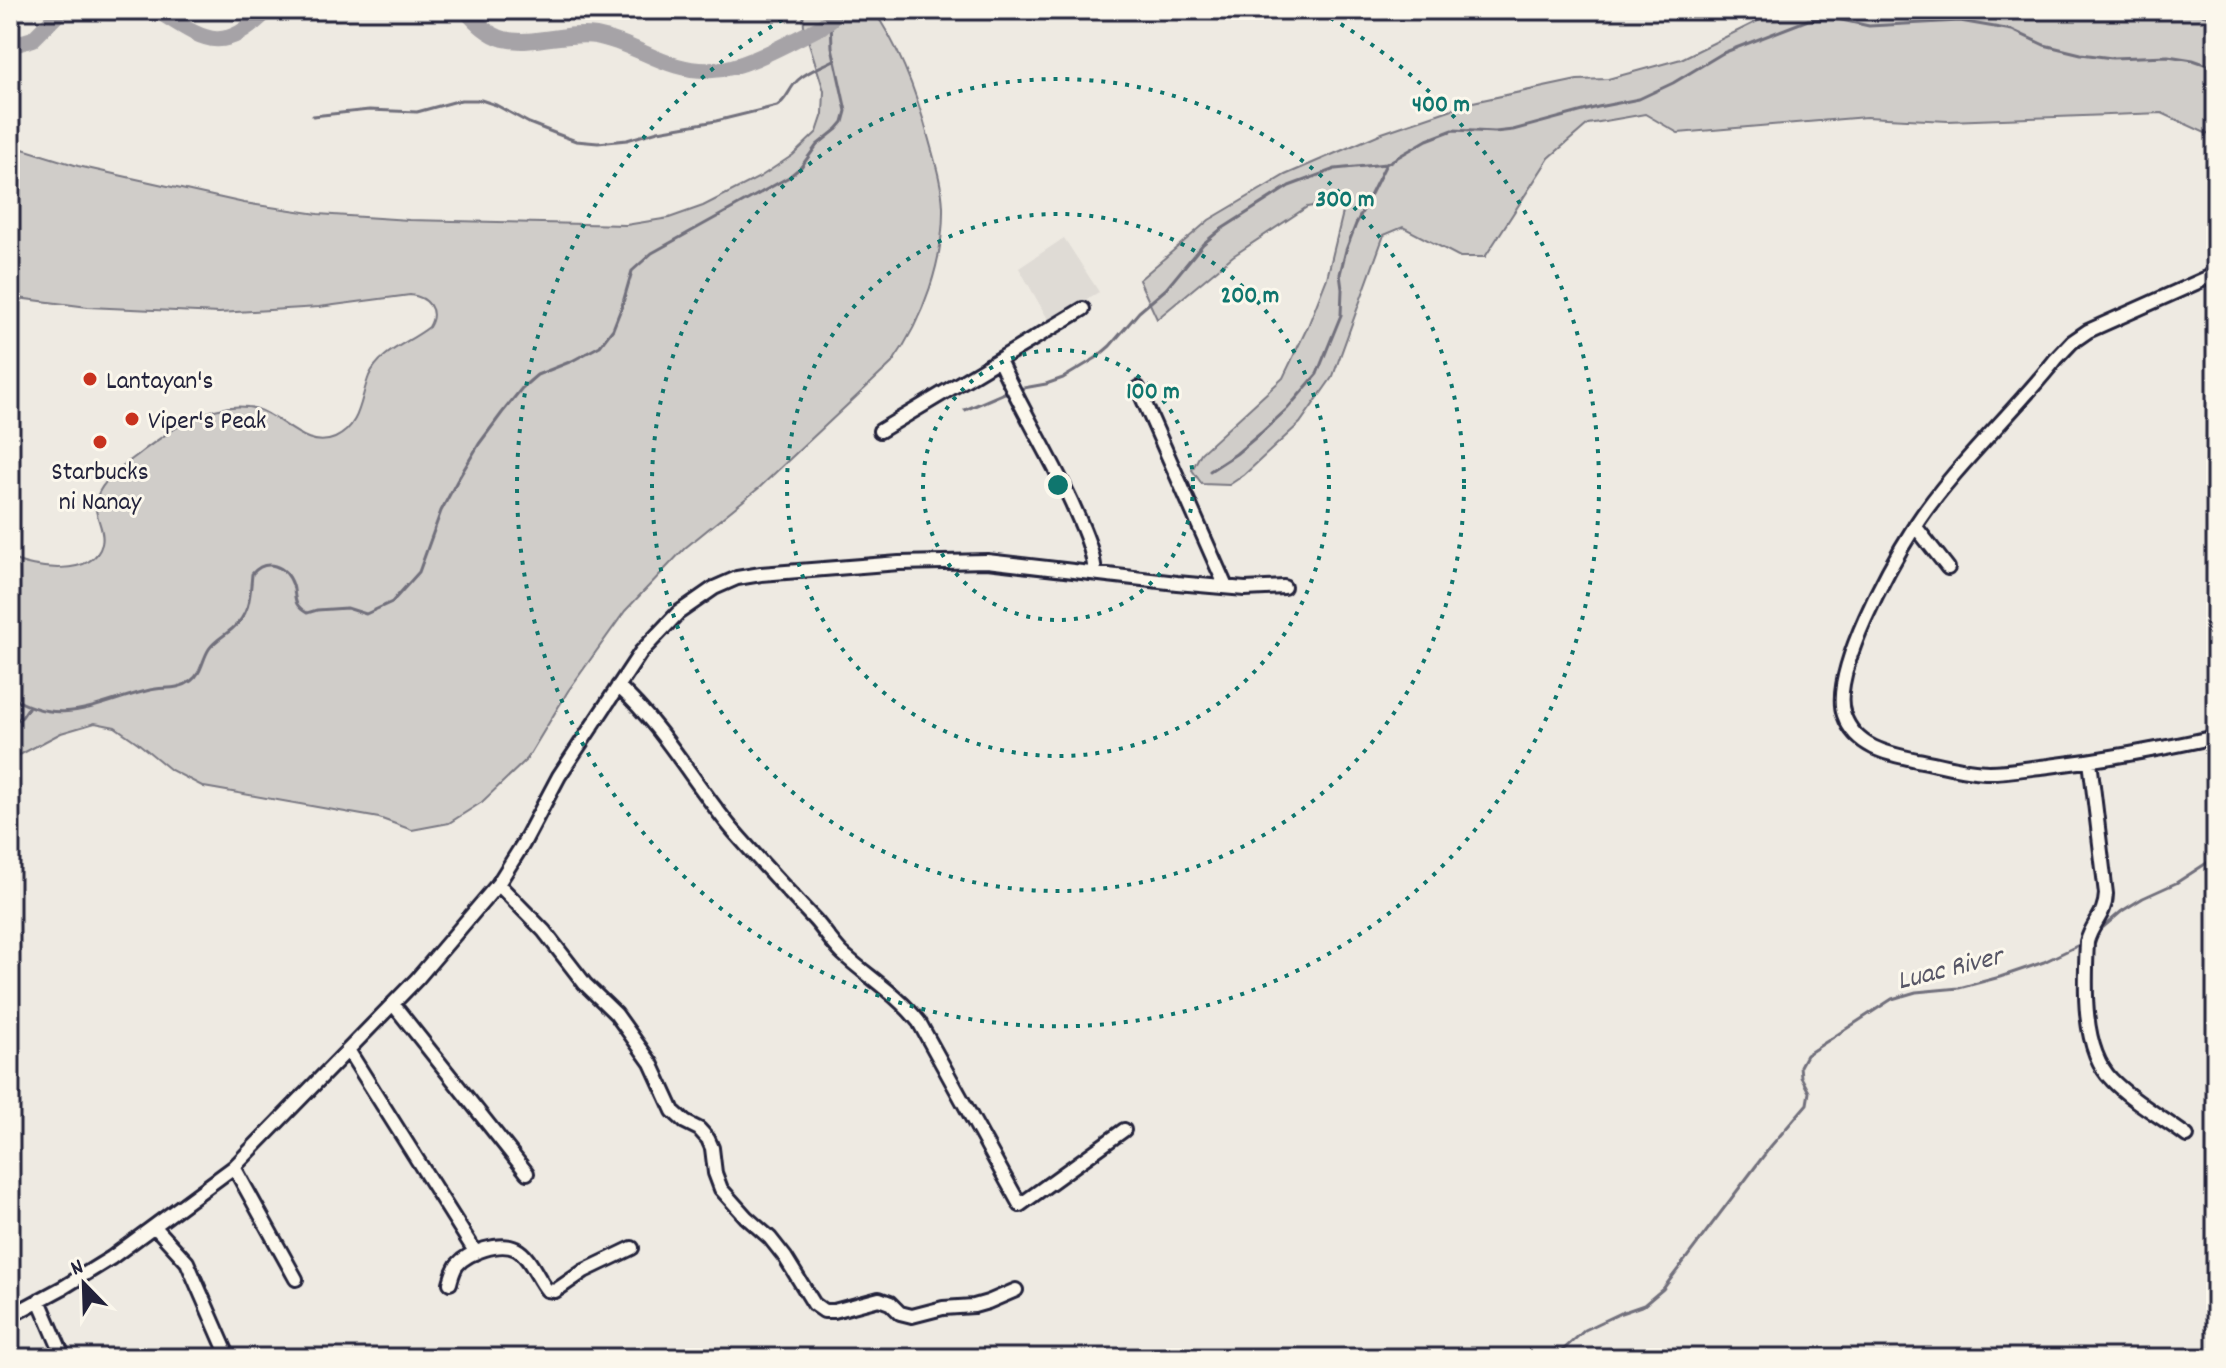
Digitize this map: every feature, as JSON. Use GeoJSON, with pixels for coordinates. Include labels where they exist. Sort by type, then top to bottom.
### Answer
{"type":"FeatureCollection","features":[{"type":"Feature","properties":{"kind":"street"},"geometry":{"type":"LineString","coordinates":[[2216,274],[2095,327],[2072,342],[1939,493],[1915,526],[1877,593],[1848,662],[1841,695],[1843,713],[1850,726],[1859,738],[1873,748],[1968,770],[1991,772],[2090,761],[2216,737]]}},
{"type":"Feature","properties":{"kind":"street"},"geometry":{"type":"LineString","coordinates":[[880,431],[1083,309]]}},
{"type":"Feature","properties":{"kind":"street"},"geometry":{"type":"LineString","coordinates":[[999,360],[1071,501],[1092,551],[1095,573]]}},
{"type":"Feature","properties":{"kind":"street"},"geometry":{"type":"LineString","coordinates":[[1138,388],[1226,587]]}},
{"type":"Feature","properties":{"kind":"street"},"geometry":{"type":"LineString","coordinates":[[1915,526],[1948,568]]}},
{"type":"Feature","properties":{"kind":"street"},"geometry":{"type":"LineString","coordinates":[[10,1316],[100,1265],[234,1167],[393,1004],[498,884],[559,776],[641,652],[667,623],[707,592],[737,578],[761,574],[956,561],[1006,562],[1226,587],[1284,587]]}},
{"type":"Feature","properties":{"kind":"street"},"geometry":{"type":"LineString","coordinates":[[618,686],[660,731],[732,829],[839,950],[865,974],[893,992],[919,1022],[1020,1205],[1124,1130]]}},
{"type":"Feature","properties":{"kind":"street"},"geometry":{"type":"LineString","coordinates":[[2090,761],[2106,894],[2103,912],[2087,942],[2086,1010],[2093,1044],[2110,1079],[2187,1136]]}},
{"type":"Feature","properties":{"kind":"street"},"geometry":{"type":"LineString","coordinates":[[498,884],[558,947],[585,984],[616,1014],[651,1063],[673,1111],[708,1139],[721,1189],[770,1238],[814,1304],[824,1311],[834,1311],[879,1299],[890,1303],[900,1313],[912,1316],[943,1308],[974,1306],[1016,1290]]}},
{"type":"Feature","properties":{"kind":"street"},"geometry":{"type":"LineString","coordinates":[[393,1004],[527,1173]]}},
{"type":"Feature","properties":{"kind":"street"},"geometry":{"type":"LineString","coordinates":[[348,1050],[476,1253]]}},
{"type":"Feature","properties":{"kind":"street"},"geometry":{"type":"LineString","coordinates":[[234,1167],[296,1279]]}},
{"type":"Feature","properties":{"kind":"street"},"geometry":{"type":"LineString","coordinates":[[155,1227],[187,1262],[229,1358]]}},
{"type":"Feature","properties":{"kind":"street"},"geometry":{"type":"LineString","coordinates":[[450,1283],[459,1262],[476,1253],[505,1247],[522,1254],[547,1290],[555,1291],[584,1271],[632,1248]]}},
{"type":"Feature","properties":{"kind":"street"},"geometry":{"type":"LineString","coordinates":[[39,1300],[64,1358]]}},
{"type":"Feature","properties":{"kind":"shaded area"},"geometry":{"type":"Polygon","coordinates":[[[803,10],[873,10],[907,72],[936,165],[943,207],[940,248],[922,309],[892,363],[760,487],[685,548],[625,611],[568,691],[527,759],[482,802],[449,823],[412,830],[379,818],[204,787],[171,770],[115,727],[95,723],[61,733],[10,760],[10,558],[33,565],[61,568],[87,562],[96,555],[102,544],[96,503],[105,483],[155,442],[206,413],[248,407],[270,415],[312,439],[323,441],[344,433],[355,419],[374,367],[429,327],[433,315],[427,302],[410,295],[319,307],[219,313],[88,307],[10,297],[10,145],[78,166],[244,203],[318,214],[409,220],[626,225],[669,218],[703,206],[760,177],[793,155],[817,132],[823,114],[824,91],[804,27],[803,10]]]}},
{"type":"Feature","properties":{"kind":"shaded area"},"geometry":{"type":"Polygon","coordinates":[[[1780,10],[2183,10],[2216,18],[2216,138],[2162,113],[1948,121],[1866,117],[1678,133],[1645,114],[1588,124],[1549,158],[1485,257],[1460,257],[1403,227],[1384,235],[1333,376],[1300,423],[1229,485],[1202,484],[1192,470],[1201,453],[1283,378],[1327,278],[1344,208],[1337,202],[1307,207],[1233,256],[1157,319],[1139,280],[1209,220],[1285,175],[1382,133],[1473,102],[1577,80],[1608,79],[1681,59],[1780,10]]]}},
{"type":"Feature","properties":{"kind":"shaded area"},"geometry":{"type":"Polygon","coordinates":[[[1064,238],[1099,292],[1049,321],[1019,268],[1064,238]]]}},
{"type":"Feature","properties":{"kind":"waterway"},"geometry":{"type":"LineString","coordinates":[[10,46],[33,39],[62,10]]}},
{"type":"Feature","properties":{"kind":"waterway"},"geometry":{"type":"LineString","coordinates":[[156,10],[201,36],[213,39],[238,34],[268,10]]}},
{"type":"Feature","properties":{"kind":"waterway"},"geometry":{"type":"LineString","coordinates":[[465,10],[487,31],[504,39],[527,41],[573,35],[596,36],[667,63],[697,70],[726,68],[753,60],[821,27],[831,19],[833,10]]}},
{"type":"Feature","properties":{"kind":"waterway"},"geometry":{"type":"LineString","coordinates":[[1018,389],[1063,378],[1096,358],[1139,312],[1166,289],[1203,244],[1289,186],[1335,169],[1386,164],[1427,140],[1453,130],[1513,130],[1639,99],[1723,53],[1808,20],[1833,18],[1869,26],[1960,21],[2012,30],[2044,45],[2081,54],[2112,58],[2168,56],[2216,68]]}},
{"type":"Feature","properties":{"kind":"waterway"},"geometry":{"type":"LineString","coordinates":[[10,696],[29,706],[63,712],[186,684],[197,674],[211,646],[232,629],[246,611],[252,574],[263,566],[275,566],[286,573],[293,585],[297,604],[307,613],[347,608],[366,614],[392,602],[419,572],[441,511],[479,444],[522,388],[537,375],[600,346],[613,329],[632,271],[652,253],[789,177],[801,167],[817,145],[843,122],[846,111],[832,47],[831,19]]}},
{"type":"Feature","properties":{"kind":"waterway"},"geometry":{"type":"LineString","coordinates":[[313,116],[369,110],[417,112],[461,100],[481,100],[576,141],[598,143],[627,140],[777,106],[798,80],[834,60]]}},
{"type":"Feature","properties":{"kind":"waterway"},"geometry":{"type":"LineString","coordinates":[[1210,471],[1261,433],[1317,374],[1341,315],[1340,274],[1346,250],[1386,164]]}},
{"type":"Feature","properties":{"kind":"waterway"},"geometry":{"type":"LineString","coordinates":[[965,410],[1009,391]]}},
{"type":"Feature","properties":{"kind":"waterway"},"geometry":{"type":"LineString","coordinates":[[10,724],[22,717],[28,708]]}},
{"type":"Feature","properties":{"kind":"waterway","name":"Luac River"},"geometry":{"type":"LineString","coordinates":[[2094,935],[2122,911],[2176,883],[2216,857]]}},
{"type":"Feature","properties":{"kind":"waterway","name":"Luac River"},"geometry":{"type":"LineString","coordinates":[[1554,1358],[1585,1330],[1644,1305],[1663,1289],[1771,1146],[1807,1104],[1809,1092],[1801,1077],[1800,1066],[1806,1055],[1892,999],[1916,992],[1959,988],[2000,977],[2044,962],[2081,944]]}},
{"type":"Feature","properties":{"kind":"place","name":"Lantayan's"},"geometry":{"type":"Point","coordinates":[90,379]}},
{"type":"Feature","properties":{"kind":"place","name":"Viper's Peak"},"geometry":{"type":"Point","coordinates":[132,419]}},
{"type":"Feature","properties":{"kind":"place","name":"Starbucks ni Nanay"},"geometry":{"type":"Point","coordinates":[100,442]}}]}
